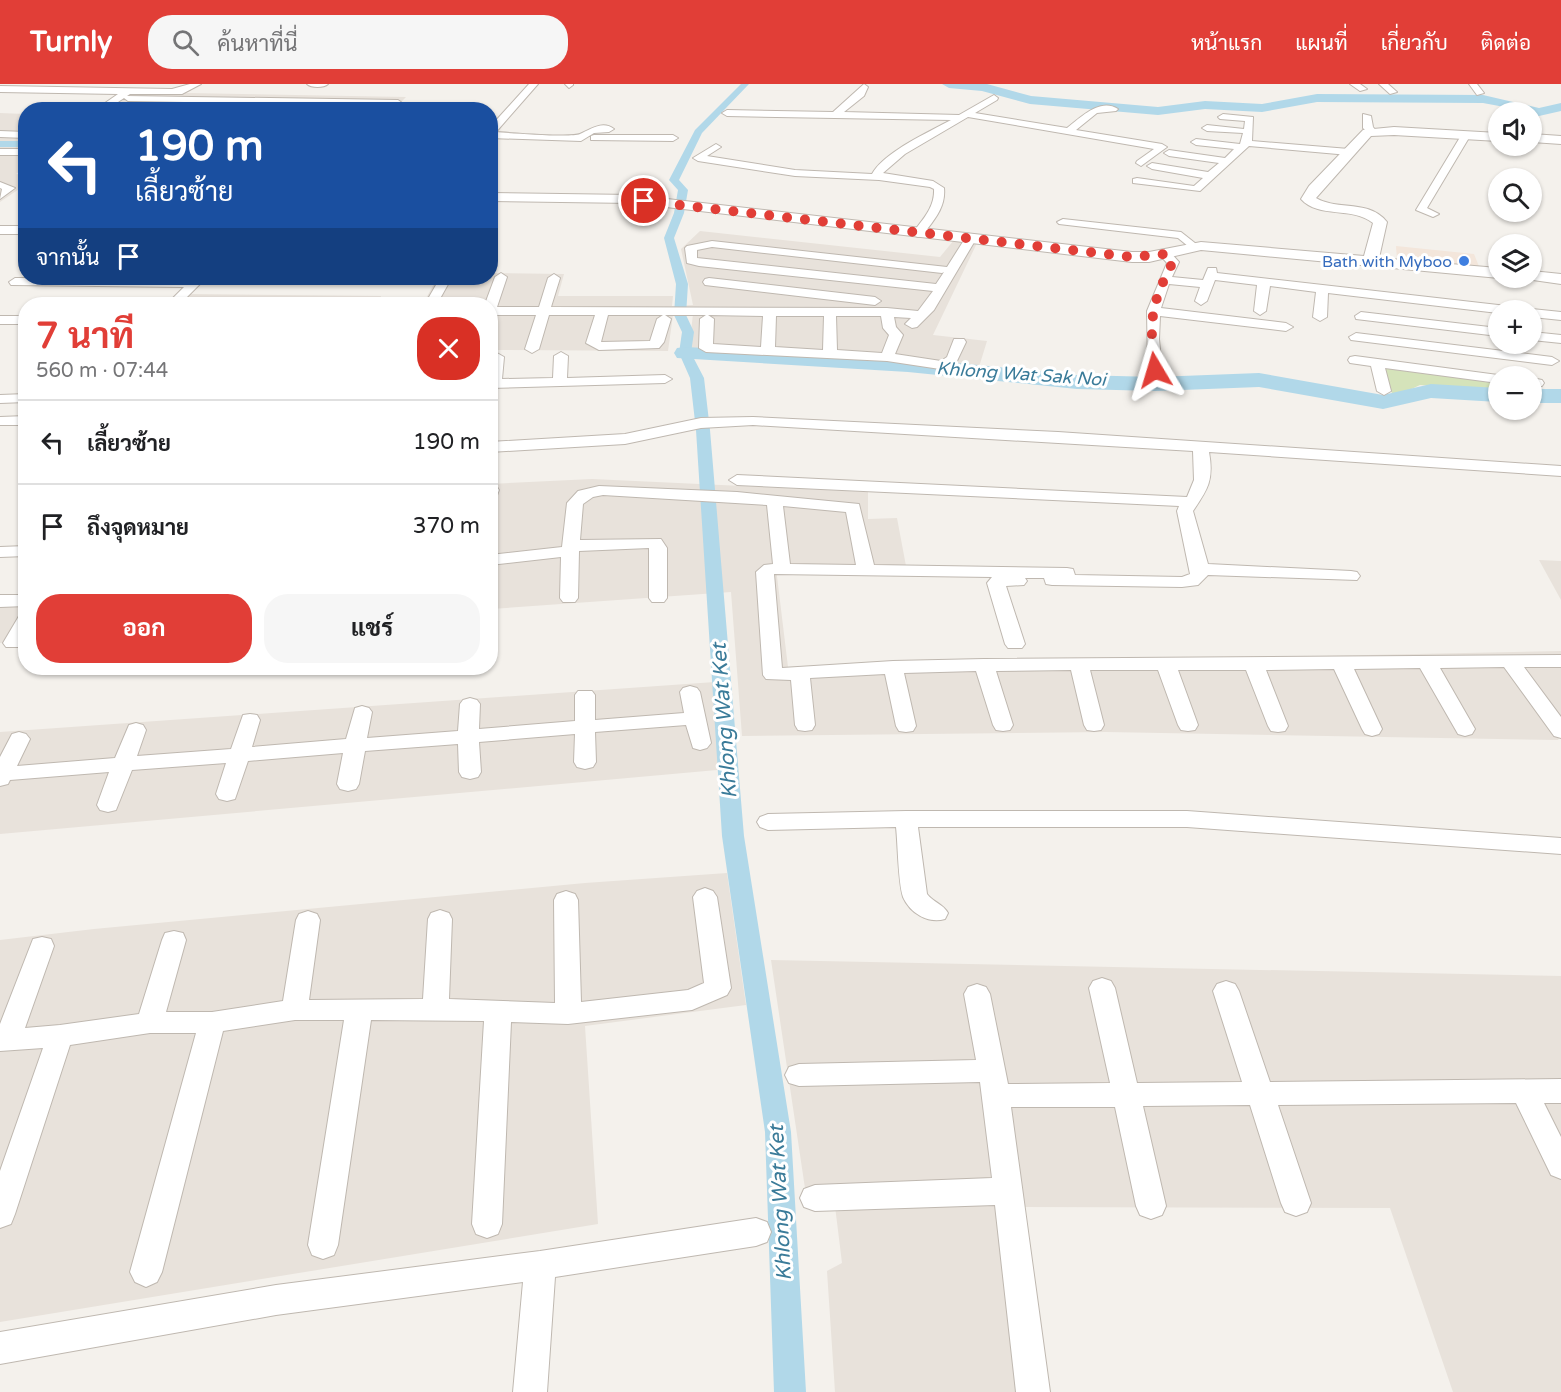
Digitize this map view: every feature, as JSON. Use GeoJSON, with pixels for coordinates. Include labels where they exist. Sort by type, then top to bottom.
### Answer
{"type":"FeatureCollection","features":[{"type":"Feature","properties":{"kind":"street"},"geometry":{"type":"LineString","coordinates":[[114,102],[128,95],[179,91],[197,84]]}},
{"type":"Feature","properties":{"kind":"street"},"geometry":{"type":"LineString","coordinates":[[311,84],[324,84]]}},
{"type":"Feature","properties":{"kind":"street"},"geometry":{"type":"LineString","coordinates":[[498,125],[534,84]]}},
{"type":"Feature","properties":{"kind":"street"},"geometry":{"type":"LineString","coordinates":[[1354,84],[1363,89]]}},
{"type":"Feature","properties":{"kind":"street"},"geometry":{"type":"LineString","coordinates":[[1383,84],[1393,92]]}},
{"type":"Feature","properties":{"kind":"street"},"geometry":{"type":"LineString","coordinates":[[1473,84],[1480,93]]}},
{"type":"Feature","properties":{"kind":"street"},"geometry":{"type":"LineString","coordinates":[[835,115],[861,94],[864,87]]}},
{"type":"Feature","properties":{"kind":"street"},"geometry":{"type":"LineString","coordinates":[[0,89],[128,95],[161,99],[348,102]]}},
{"type":"Feature","properties":{"kind":"street"},"geometry":{"type":"LineString","coordinates":[[206,102],[210,98]]}},
{"type":"Feature","properties":{"kind":"street"},"geometry":{"type":"LineString","coordinates":[[880,177],[877,174],[879,170],[895,156],[994,98]]}},
{"type":"Feature","properties":{"kind":"street"},"geometry":{"type":"LineString","coordinates":[[156,102],[161,99]]}},
{"type":"Feature","properties":{"kind":"street"},"geometry":{"type":"LineString","coordinates":[[846,108],[854,115]]}},
{"type":"Feature","properties":{"kind":"street"},"geometry":{"type":"LineString","coordinates":[[1068,132],[1095,110],[1113,109]]}},
{"type":"Feature","properties":{"kind":"street"},"geometry":{"type":"LineString","coordinates":[[727,113],[962,116],[1162,147],[1146,165],[1212,176]]}},
{"type":"Feature","properties":{"kind":"street"},"geometry":{"type":"LineString","coordinates":[[1366,116],[1368,128],[1372,132]]}},
{"type":"Feature","properties":{"kind":"street"},"geometry":{"type":"LineString","coordinates":[[1137,181],[1194,191],[1246,141],[1250,119],[1222,117]]}},
{"type":"Feature","properties":{"kind":"street"},"geometry":{"type":"LineString","coordinates":[[1207,128],[1246,141]]}},
{"type":"Feature","properties":{"kind":"street"},"geometry":{"type":"LineString","coordinates":[[584,137],[592,130],[609,129]]}},
{"type":"Feature","properties":{"kind":"street"},"geometry":{"type":"LineString","coordinates":[[1371,260],[1380,222],[1376,218],[1362,212],[1319,205],[1308,199],[1314,189],[1367,133],[1488,137]]}},
{"type":"Feature","properties":{"kind":"street"},"geometry":{"type":"LineString","coordinates":[[0,134],[18,135]]}},
{"type":"Feature","properties":{"kind":"street"},"geometry":{"type":"LineString","coordinates":[[498,134],[673,138]]}},
{"type":"Feature","properties":{"kind":"street"},"geometry":{"type":"LineString","coordinates":[[0,141],[13,135]]}},
{"type":"Feature","properties":{"kind":"street"},"geometry":{"type":"LineString","coordinates":[[1433,214],[1420,210],[1465,136]]}},
{"type":"Feature","properties":{"kind":"street"},"geometry":{"type":"LineString","coordinates":[[1542,139],[1561,140]]}},
{"type":"Feature","properties":{"kind":"street"},"geometry":{"type":"LineString","coordinates":[[1196,142],[1246,141],[1349,152]]}},
{"type":"Feature","properties":{"kind":"street"},"geometry":{"type":"LineString","coordinates":[[716,147],[698,158],[795,173],[880,177],[933,184],[939,188],[939,200],[935,211],[918,234]]}},
{"type":"Feature","properties":{"kind":"street"},"geometry":{"type":"LineString","coordinates":[[0,152],[18,153]]}},
{"type":"Feature","properties":{"kind":"street"},"geometry":{"type":"LineString","coordinates":[[1169,153],[1227,161]]}},
{"type":"Feature","properties":{"kind":"street"},"geometry":{"type":"LineString","coordinates":[[0,185],[10,188],[0,196]]}},
{"type":"Feature","properties":{"kind":"street"},"geometry":{"type":"LineString","coordinates":[[498,197],[632,200],[1132,257],[1165,254],[1194,247],[1371,260],[1488,272]]}},
{"type":"Feature","properties":{"kind":"street"},"geometry":{"type":"LineString","coordinates":[[1064,222],[1181,235],[1194,247]]}},
{"type":"Feature","properties":{"kind":"street"},"geometry":{"type":"LineString","coordinates":[[0,230],[18,230]]}},
{"type":"Feature","properties":{"kind":"street"},"geometry":{"type":"LineString","coordinates":[[921,309],[920,302],[936,285],[965,239]]}},
{"type":"Feature","properties":{"kind":"street"},"geometry":{"type":"LineString","coordinates":[[936,285],[699,262],[691,260],[691,248],[712,244],[946,267]]}},
{"type":"Feature","properties":{"kind":"street"},"geometry":{"type":"LineString","coordinates":[[1155,370],[1151,338],[1152,311],[1173,261],[1165,254]]}},
{"type":"Feature","properties":{"kind":"street"},"geometry":{"type":"LineString","coordinates":[[1167,276],[1183,278],[1210,276],[1488,308]]}},
{"type":"Feature","properties":{"kind":"street"},"geometry":{"type":"LineString","coordinates":[[1201,301],[1210,276]]}},
{"type":"Feature","properties":{"kind":"street"},"geometry":{"type":"LineString","coordinates":[[494,297],[501,277]]}},
{"type":"Feature","properties":{"kind":"street"},"geometry":{"type":"LineString","coordinates":[[1542,277],[1561,279]]}},
{"type":"Feature","properties":{"kind":"street"},"geometry":{"type":"LineString","coordinates":[[532,349],[554,278]]}},
{"type":"Feature","properties":{"kind":"street"},"geometry":{"type":"LineString","coordinates":[[709,282],[921,309]]}},
{"type":"Feature","properties":{"kind":"street"},"geometry":{"type":"LineString","coordinates":[[1260,311],[1264,282]]}},
{"type":"Feature","properties":{"kind":"street"},"geometry":{"type":"LineString","coordinates":[[180,297],[192,285]]}},
{"type":"Feature","properties":{"kind":"street"},"geometry":{"type":"LineString","coordinates":[[1320,317],[1322,289]]}},
{"type":"Feature","properties":{"kind":"street"},"geometry":{"type":"LineString","coordinates":[[1437,303],[1439,347],[1443,372]]}},
{"type":"Feature","properties":{"kind":"street"},"geometry":{"type":"LineString","coordinates":[[498,310],[705,316],[887,312],[921,309]]}},
{"type":"Feature","properties":{"kind":"street"},"geometry":{"type":"LineString","coordinates":[[887,357],[896,335],[921,309]]}},
{"type":"Feature","properties":{"kind":"street"},"geometry":{"type":"LineString","coordinates":[[1152,311],[1286,327]]}},
{"type":"Feature","properties":{"kind":"street"},"geometry":{"type":"LineString","coordinates":[[602,312],[593,343],[599,346],[654,345],[667,316]]}},
{"type":"Feature","properties":{"kind":"street"},"geometry":{"type":"LineString","coordinates":[[887,312],[890,328],[896,335]]}},
{"type":"Feature","properties":{"kind":"street"},"geometry":{"type":"LineString","coordinates":[[768,351],[770,313]]}},
{"type":"Feature","properties":{"kind":"street"},"geometry":{"type":"LineString","coordinates":[[830,313],[830,354]]}},
{"type":"Feature","properties":{"kind":"street"},"geometry":{"type":"LineString","coordinates":[[1542,314],[1561,316]]}},
{"type":"Feature","properties":{"kind":"street"},"geometry":{"type":"LineString","coordinates":[[705,316],[706,348],[887,357],[940,365],[953,361],[959,342]]}},
{"type":"Feature","properties":{"kind":"street"},"geometry":{"type":"LineString","coordinates":[[1361,316],[1488,331]]}},
{"type":"Feature","properties":{"kind":"street"},"geometry":{"type":"LineString","coordinates":[[0,320],[18,320]]}},
{"type":"Feature","properties":{"kind":"street"},"geometry":{"type":"LineString","coordinates":[[1356,337],[1552,361]]}},
{"type":"Feature","properties":{"kind":"street"},"geometry":{"type":"LineString","coordinates":[[1542,337],[1561,339]]}},
{"type":"Feature","properties":{"kind":"street"},"geometry":{"type":"LineString","coordinates":[[626,354],[626,380]]}},
{"type":"Feature","properties":{"kind":"street"},"geometry":{"type":"LineString","coordinates":[[560,382],[561,356]]}},
{"type":"Feature","properties":{"kind":"street"},"geometry":{"type":"LineString","coordinates":[[1355,360],[1488,378]]}},
{"type":"Feature","properties":{"kind":"street"},"geometry":{"type":"LineString","coordinates":[[1377,364],[1384,391]]}},
{"type":"Feature","properties":{"kind":"street"},"geometry":{"type":"LineString","coordinates":[[498,384],[664,379]]}},
{"type":"Feature","properties":{"kind":"street"},"geometry":{"type":"LineString","coordinates":[[0,421],[18,420]]}},
{"type":"Feature","properties":{"kind":"street"},"geometry":{"type":"LineString","coordinates":[[498,447],[625,439],[686,425],[718,421],[976,432],[1561,471]]}},
{"type":"Feature","properties":{"kind":"street"},"geometry":{"type":"LineString","coordinates":[[1015,644],[996,583],[999,580],[1182,582],[1192,581],[1199,576],[1200,569],[1185,511],[1201,484],[1203,460],[1200,447]]}},
{"type":"Feature","properties":{"kind":"street"},"geometry":{"type":"LineString","coordinates":[[568,598],[575,503],[579,496],[592,491],[692,494],[737,489],[1191,502]]}},
{"type":"Feature","properties":{"kind":"street"},"geometry":{"type":"LineString","coordinates":[[737,489],[853,508],[866,571]]}},
{"type":"Feature","properties":{"kind":"street"},"geometry":{"type":"LineString","coordinates":[[775,505],[782,568]]}},
{"type":"Feature","properties":{"kind":"street"},"geometry":{"type":"LineString","coordinates":[[498,559],[570,548],[655,543],[658,548],[658,598]]}},
{"type":"Feature","properties":{"kind":"street"},"geometry":{"type":"LineString","coordinates":[[0,552],[18,551]]}},
{"type":"Feature","properties":{"kind":"street"},"geometry":{"type":"LineString","coordinates":[[1067,573],[782,568],[765,572],[773,675],[893,666],[1561,661]]}},
{"type":"Feature","properties":{"kind":"street"},"geometry":{"type":"LineString","coordinates":[[1200,569],[1351,576]]}},
{"type":"Feature","properties":{"kind":"street"},"geometry":{"type":"LineString","coordinates":[[0,602],[18,601]]}},
{"type":"Feature","properties":{"kind":"street"},"geometry":{"type":"LineString","coordinates":[[13,643],[18,634]]}},
{"type":"Feature","properties":{"kind":"street"},"geometry":{"type":"LineString","coordinates":[[1509,661],[1561,731]]}},
{"type":"Feature","properties":{"kind":"street"},"geometry":{"type":"LineString","coordinates":[[1427,663],[1465,729]]}},
{"type":"Feature","properties":{"kind":"street"},"geometry":{"type":"LineString","coordinates":[[1079,664],[1094,725]]}},
{"type":"Feature","properties":{"kind":"street"},"geometry":{"type":"LineString","coordinates":[[1166,664],[1188,725]]}},
{"type":"Feature","properties":{"kind":"street"},"geometry":{"type":"LineString","coordinates":[[1254,664],[1278,726]]}},
{"type":"Feature","properties":{"kind":"street"},"geometry":{"type":"LineString","coordinates":[[1342,664],[1372,729]]}},
{"type":"Feature","properties":{"kind":"street"},"geometry":{"type":"LineString","coordinates":[[984,665],[1003,725]]}},
{"type":"Feature","properties":{"kind":"street"},"geometry":{"type":"LineString","coordinates":[[893,666],[906,726]]}},
{"type":"Feature","properties":{"kind":"street"},"geometry":{"type":"LineString","coordinates":[[800,672],[805,725]]}},
{"type":"Feature","properties":{"kind":"street"},"geometry":{"type":"LineString","coordinates":[[690,692],[700,743]]}},
{"type":"Feature","properties":{"kind":"street"},"geometry":{"type":"LineString","coordinates":[[585,695],[585,762]]}},
{"type":"Feature","properties":{"kind":"street"},"geometry":{"type":"LineString","coordinates":[[470,704],[468,736],[470,772]]}},
{"type":"Feature","properties":{"kind":"street"},"geometry":{"type":"LineString","coordinates":[[348,784],[362,712]]}},
{"type":"Feature","properties":{"kind":"street"},"geometry":{"type":"LineString","coordinates":[[1,776],[239,754],[695,718]]}},
{"type":"Feature","properties":{"kind":"street"},"geometry":{"type":"LineString","coordinates":[[227,794],[250,720]]}},
{"type":"Feature","properties":{"kind":"street"},"geometry":{"type":"LineString","coordinates":[[108,805],[136,730]]}},
{"type":"Feature","properties":{"kind":"street"},"geometry":{"type":"LineString","coordinates":[[1,776],[18,740]]}},
{"type":"Feature","properties":{"kind":"street"},"geometry":{"type":"LineString","coordinates":[[906,819],[915,896],[924,906],[936,913]]}},
{"type":"Feature","properties":{"kind":"street"},"geometry":{"type":"LineString","coordinates":[[768,822],[906,819],[1187,819],[1561,846]]}},
{"type":"Feature","properties":{"kind":"street"},"geometry":{"type":"LineString","coordinates":[[42,946],[4,1039],[60,1036],[150,1023],[212,1022],[295,1010],[435,1010],[568,1014],[692,1000],[718,988],[705,897]]}},
{"type":"Feature","properties":{"kind":"street"},"geometry":{"type":"LineString","coordinates":[[566,900],[568,1014]]}},
{"type":"Feature","properties":{"kind":"street"},"geometry":{"type":"LineString","coordinates":[[295,1010],[308,920]]}},
{"type":"Feature","properties":{"kind":"street"},"geometry":{"type":"LineString","coordinates":[[435,1010],[440,920]]}},
{"type":"Feature","properties":{"kind":"street"},"geometry":{"type":"LineString","coordinates":[[150,1023],[174,940]]}},
{"type":"Feature","properties":{"kind":"street"},"geometry":{"type":"LineString","coordinates":[[1102,988],[1151,1206]]}},
{"type":"Feature","properties":{"kind":"street"},"geometry":{"type":"LineString","coordinates":[[1226,991],[1296,1203]]}},
{"type":"Feature","properties":{"kind":"street"},"geometry":{"type":"LineString","coordinates":[[977,994],[994,1084],[1033,1392]]}},
{"type":"Feature","properties":{"kind":"street"},"geometry":{"type":"LineString","coordinates":[[323,1245],[359,1011]]}},
{"type":"Feature","properties":{"kind":"street"},"geometry":{"type":"LineString","coordinates":[[487,1224],[498,1013]]}},
{"type":"Feature","properties":{"kind":"street"},"geometry":{"type":"LineString","coordinates":[[146,1272],[212,1022]]}},
{"type":"Feature","properties":{"kind":"street"},"geometry":{"type":"LineString","coordinates":[[0,1214],[60,1036]]}},
{"type":"Feature","properties":{"kind":"street"},"geometry":{"type":"LineString","coordinates":[[799,1075],[1127,1093],[1561,1091]]}},
{"type":"Feature","properties":{"kind":"street"},"geometry":{"type":"LineString","coordinates":[[1524,1091],[1561,1166]]}},
{"type":"Feature","properties":{"kind":"street"},"geometry":{"type":"LineString","coordinates":[[815,1198],[1008,1191]]}},
{"type":"Feature","properties":{"kind":"street"},"geometry":{"type":"LineString","coordinates":[[0,1348],[276,1300],[756,1232]]}},
{"type":"Feature","properties":{"kind":"street"},"geometry":{"type":"LineString","coordinates":[[530,1392],[537,1333],[540,1264]]}},
{"type":"Feature","properties":{"kind":"shaded area"},"geometry":{"type":"Polygon","coordinates":[[[132,92],[406,97],[401,102],[116,102],[132,92]]]}},
{"type":"Feature","properties":{"kind":"shaded area"},"geometry":{"type":"Polygon","coordinates":[[[0,113],[18,114],[18,144],[0,143],[0,113]]]}},
{"type":"Feature","properties":{"kind":"shaded area"},"geometry":{"type":"Polygon","coordinates":[[[0,145],[18,145],[18,172],[16,174],[18,174],[18,190],[0,202],[0,145]]]}},
{"type":"Feature","properties":{"kind":"shaded area"},"geometry":{"type":"Polygon","coordinates":[[[700,231],[940,257],[954,240],[977,243],[933,335],[987,341],[979,367],[925,365],[872,356],[755,354],[692,356],[689,349],[693,314],[673,315],[668,351],[498,350],[498,297],[427,297],[433,285],[498,285],[498,273],[564,274],[558,296],[673,296],[672,306],[693,305],[681,249],[700,231]]]}},
{"type":"Feature","properties":{"kind":"shaded area"},"geometry":{"type":"Polygon","coordinates":[[[1396,246],[1474,254],[1480,269],[1397,260],[1396,246]]]}},
{"type":"Feature","properties":{"kind":"shaded area"},"geometry":{"type":"Polygon","coordinates":[[[186,294],[381,296],[381,297],[183,297],[186,294]]]}},
{"type":"Feature","properties":{"kind":"shaded area"},"geometry":{"type":"Polygon","coordinates":[[[592,479],[868,492],[868,519],[897,518],[906,566],[776,568],[788,667],[1561,651],[1561,735],[1558,740],[1106,732],[742,736],[731,592],[498,609],[498,484],[592,479]]]}},
{"type":"Feature","properties":{"kind":"shaded area"},"geometry":{"type":"Polygon","coordinates":[[[1539,560],[1561,561],[1561,600],[1539,560]]]}},
{"type":"Feature","properties":{"kind":"shaded area"},"geometry":{"type":"Polygon","coordinates":[[[18,595],[18,642],[0,643],[0,596],[18,595]]]}},
{"type":"Feature","properties":{"kind":"shaded area"},"geometry":{"type":"Polygon","coordinates":[[[729,681],[717,770],[0,834],[0,732],[729,681]]]}},
{"type":"Feature","properties":{"kind":"shaded area"},"geometry":{"type":"Polygon","coordinates":[[[727,873],[746,1005],[585,1026],[598,1224],[0,1322],[0,940],[94,929],[585,883],[727,873]]]}},
{"type":"Feature","properties":{"kind":"shaded area"},"geometry":{"type":"Polygon","coordinates":[[[771,960],[1561,976],[1561,1392],[1453,1392],[1390,1208],[1024,1207],[1050,1392],[835,1392],[827,1271],[842,1263],[834,1198],[806,1195],[771,960]]]}},
{"type":"Feature","properties":{"kind":"green space"},"geometry":{"type":"Polygon","coordinates":[[[1377,362],[1488,377],[1488,389],[1420,385],[1403,393],[1392,393],[1377,362]]]}},
{"type":"Feature","properties":{"kind":"waterway","name":"Khlong Wat Ket"},"geometry":{"type":"LineString","coordinates":[[745,84],[698,132],[674,180],[683,190],[679,213],[669,238],[682,284],[680,315],[688,332],[685,353],[697,378],[703,430],[733,836],[778,1132],[790,1392]]}},
{"type":"Feature","properties":{"kind":"waterway"},"geometry":{"type":"LineString","coordinates":[[949,84],[983,87],[1030,100],[1158,111],[1205,105],[1262,108],[1317,98],[1483,99],[1539,112],[1561,107]]}},
{"type":"Feature","properties":{"kind":"waterway"},"geometry":{"type":"LineString","coordinates":[[0,144],[18,144]]}},
{"type":"Feature","properties":{"kind":"waterway","name":"Khlong Wat Sak Noi"},"geometry":{"type":"LineString","coordinates":[[685,353],[908,365],[1077,382],[1156,384],[1259,380],[1383,402],[1431,391],[1488,394]]}},
{"type":"Feature","properties":{"kind":"waterway","name":"Khlong Wat Sak Noi"},"geometry":{"type":"LineString","coordinates":[[1542,396],[1561,396]]}},
{"type":"Feature","properties":{"kind":"place","name":"Bath with Myboo"},"geometry":{"type":"Point","coordinates":[1464,261]}},
{"type":"Feature","properties":{"kind":"route"},"geometry":{"type":"LineString","coordinates":[[644,201],[1132,257],[1165,254],[1172,258],[1173,262],[1152,311],[1151,338],[1155,370]]}}]}
